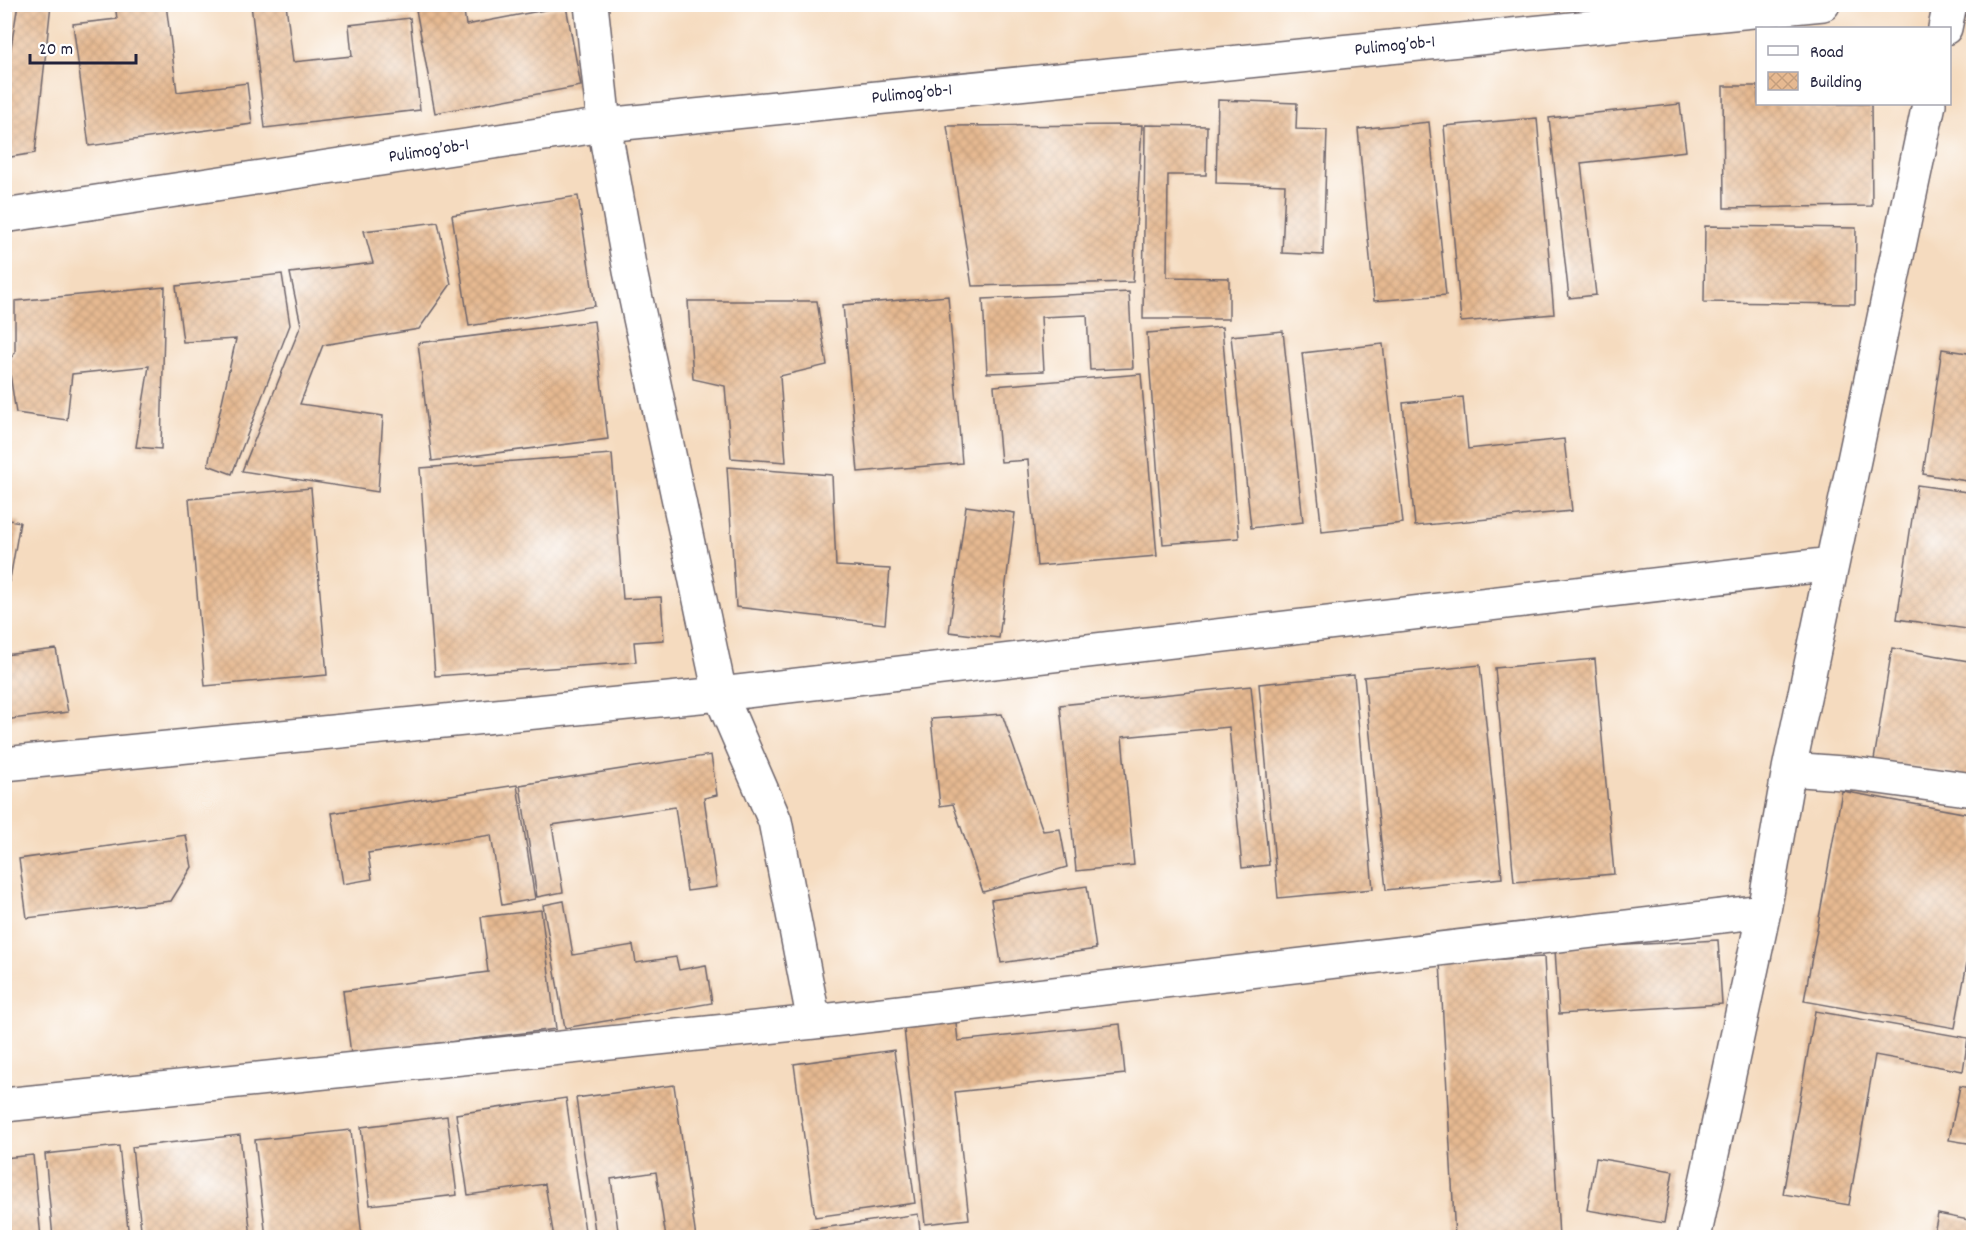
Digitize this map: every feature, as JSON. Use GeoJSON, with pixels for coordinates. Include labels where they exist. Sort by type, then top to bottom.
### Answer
{"type":"FeatureCollection","features":[{"type":"Feature","properties":{"kind":"street"},"geometry":{"type":"LineString","coordinates":[[591,4],[604,125],[630,271],[720,694],[775,821],[814,1022]]}},
{"type":"Feature","properties":{"kind":"street","name":"Pulimog’ob-1"},"geometry":{"type":"LineString","coordinates":[[4,216],[604,125],[1823,4]]}},
{"type":"Feature","properties":{"kind":"street"},"geometry":{"type":"LineString","coordinates":[[1945,27],[1950,4]]}},
{"type":"Feature","properties":{"kind":"street"},"geometry":{"type":"LineString","coordinates":[[1694,1238],[1764,911],[1789,769],[1929,105]]}},
{"type":"Feature","properties":{"kind":"street"},"geometry":{"type":"LineString","coordinates":[[4,764],[720,694],[1832,564]]}},
{"type":"Feature","properties":{"kind":"street"},"geometry":{"type":"LineString","coordinates":[[1789,769],[1856,774],[1974,790]]}},
{"type":"Feature","properties":{"kind":"street"},"geometry":{"type":"LineString","coordinates":[[4,1105],[814,1022],[1764,911]]}},
{"type":"Feature","properties":{"kind":"building"},"geometry":{"type":"Polygon","coordinates":[[[18,4],[51,4],[35,153],[4,158],[4,90],[18,4]]]}},
{"type":"Feature","properties":{"kind":"building"},"geometry":{"type":"Polygon","coordinates":[[[115,4],[166,4],[177,92],[247,83],[252,124],[89,146],[73,24],[117,19],[115,4]]]}},
{"type":"Feature","properties":{"kind":"building"},"geometry":{"type":"Polygon","coordinates":[[[251,4],[286,4],[293,62],[352,56],[349,25],[410,18],[420,110],[265,128],[251,4]]]}},
{"type":"Feature","properties":{"kind":"building"},"geometry":{"type":"Polygon","coordinates":[[[415,4],[463,4],[466,25],[566,6],[581,86],[435,113],[415,4]]]}},
{"type":"Feature","properties":{"kind":"building"},"geometry":{"type":"Polygon","coordinates":[[[1723,86],[1756,86],[1756,105],[1871,105],[1872,206],[1724,208],[1723,86]]]}},
{"type":"Feature","properties":{"kind":"building"},"geometry":{"type":"Polygon","coordinates":[[[1218,100],[1297,103],[1296,129],[1327,130],[1323,255],[1282,253],[1285,185],[1216,183],[1218,100]]]}},
{"type":"Feature","properties":{"kind":"building"},"geometry":{"type":"Polygon","coordinates":[[[1680,104],[1686,151],[1581,163],[1596,295],[1569,298],[1549,118],[1680,104]]]}},
{"type":"Feature","properties":{"kind":"building"},"geometry":{"type":"Polygon","coordinates":[[[1537,118],[1554,314],[1461,322],[1444,126],[1537,118]]]}},
{"type":"Feature","properties":{"kind":"building"},"geometry":{"type":"Polygon","coordinates":[[[1429,122],[1446,295],[1374,301],[1358,129],[1429,122]]]}},
{"type":"Feature","properties":{"kind":"building"},"geometry":{"type":"Polygon","coordinates":[[[1142,125],[1133,282],[972,286],[947,126],[1142,125]]]}},
{"type":"Feature","properties":{"kind":"building"},"geometry":{"type":"Polygon","coordinates":[[[1145,125],[1207,126],[1206,175],[1168,175],[1167,277],[1229,278],[1229,319],[1143,319],[1145,125]]]}},
{"type":"Feature","properties":{"kind":"building"},"geometry":{"type":"Polygon","coordinates":[[[578,196],[595,306],[469,326],[452,215],[578,196]]]}},
{"type":"Feature","properties":{"kind":"building"},"geometry":{"type":"Polygon","coordinates":[[[438,222],[451,284],[419,329],[323,345],[300,404],[383,416],[378,492],[242,471],[301,325],[290,273],[373,263],[364,231],[438,222]]]}},
{"type":"Feature","properties":{"kind":"building"},"geometry":{"type":"Polygon","coordinates":[[[1705,226],[1856,228],[1855,304],[1704,302],[1705,226]]]}},
{"type":"Feature","properties":{"kind":"building"},"geometry":{"type":"Polygon","coordinates":[[[282,274],[290,325],[232,474],[208,465],[236,339],[183,342],[176,286],[282,274]]]}},
{"type":"Feature","properties":{"kind":"building"},"geometry":{"type":"Polygon","coordinates":[[[165,287],[161,449],[136,447],[149,366],[72,374],[67,420],[16,413],[8,361],[15,353],[15,301],[165,287]]]}},
{"type":"Feature","properties":{"kind":"building"},"geometry":{"type":"Polygon","coordinates":[[[1129,292],[1133,368],[1090,370],[1087,315],[1041,317],[1044,371],[987,373],[983,299],[1129,292]]]}},
{"type":"Feature","properties":{"kind":"building"},"geometry":{"type":"Polygon","coordinates":[[[948,296],[962,463],[858,472],[843,305],[948,296]]]}},
{"type":"Feature","properties":{"kind":"building"},"geometry":{"type":"Polygon","coordinates":[[[688,301],[817,301],[827,365],[780,376],[786,462],[731,458],[725,386],[693,379],[688,301]]]}},
{"type":"Feature","properties":{"kind":"building"},"geometry":{"type":"Polygon","coordinates":[[[594,321],[608,439],[432,461],[418,343],[594,321]]]}},
{"type":"Feature","properties":{"kind":"building"},"geometry":{"type":"Polygon","coordinates":[[[1222,327],[1239,538],[1163,544],[1147,333],[1222,327]]]}},
{"type":"Feature","properties":{"kind":"building"},"geometry":{"type":"Polygon","coordinates":[[[1283,331],[1303,522],[1251,528],[1231,336],[1283,331]]]}},
{"type":"Feature","properties":{"kind":"building"},"geometry":{"type":"Polygon","coordinates":[[[1383,344],[1403,523],[1322,532],[1302,353],[1383,344]]]}},
{"type":"Feature","properties":{"kind":"building"},"geometry":{"type":"Polygon","coordinates":[[[1942,349],[1974,354],[1974,482],[1923,474],[1942,349]]]}},
{"type":"Feature","properties":{"kind":"building"},"geometry":{"type":"Polygon","coordinates":[[[1141,374],[1157,556],[1037,566],[1028,460],[1001,462],[994,386],[1141,374]]]}},
{"type":"Feature","properties":{"kind":"building"},"geometry":{"type":"Polygon","coordinates":[[[1463,397],[1468,449],[1564,439],[1572,511],[1415,526],[1403,403],[1463,397]]]}},
{"type":"Feature","properties":{"kind":"building"},"geometry":{"type":"Polygon","coordinates":[[[612,454],[623,599],[661,597],[664,640],[634,642],[636,662],[435,676],[420,468],[612,454]]]}},
{"type":"Feature","properties":{"kind":"building"},"geometry":{"type":"Polygon","coordinates":[[[727,467],[832,475],[836,566],[890,569],[885,624],[736,607],[727,467]]]}},
{"type":"Feature","properties":{"kind":"building"},"geometry":{"type":"Polygon","coordinates":[[[1917,485],[1974,493],[1974,630],[1897,619],[1917,485]]]}},
{"type":"Feature","properties":{"kind":"building"},"geometry":{"type":"Polygon","coordinates":[[[311,488],[327,675],[205,686],[189,499],[311,488]]]}},
{"type":"Feature","properties":{"kind":"building"},"geometry":{"type":"Polygon","coordinates":[[[966,506],[1015,513],[999,638],[949,632],[966,506]]]}},
{"type":"Feature","properties":{"kind":"building"},"geometry":{"type":"Polygon","coordinates":[[[4,519],[20,522],[6,602],[4,601],[4,519]]]}},
{"type":"Feature","properties":{"kind":"building"},"geometry":{"type":"Polygon","coordinates":[[[1892,648],[1974,662],[1974,777],[1874,760],[1892,648]]]}},
{"type":"Feature","properties":{"kind":"building"},"geometry":{"type":"Polygon","coordinates":[[[56,649],[68,712],[4,720],[4,655],[56,649]]]}},
{"type":"Feature","properties":{"kind":"building"},"geometry":{"type":"Polygon","coordinates":[[[1595,659],[1614,874],[1514,882],[1495,668],[1595,659]]]}},
{"type":"Feature","properties":{"kind":"building"},"geometry":{"type":"Polygon","coordinates":[[[1480,665],[1502,878],[1386,890],[1364,677],[1480,665]]]}},
{"type":"Feature","properties":{"kind":"building"},"geometry":{"type":"Polygon","coordinates":[[[1354,675],[1373,889],[1278,898],[1259,684],[1354,675]]]}},
{"type":"Feature","properties":{"kind":"building"},"geometry":{"type":"Polygon","coordinates":[[[1251,686],[1269,865],[1242,868],[1229,727],[1122,737],[1134,865],[1076,871],[1060,705],[1251,686]]]}},
{"type":"Feature","properties":{"kind":"building"},"geometry":{"type":"Polygon","coordinates":[[[1002,714],[1043,831],[1060,829],[1067,867],[983,892],[953,804],[940,806],[931,719],[1002,714]]]}},
{"type":"Feature","properties":{"kind":"building"},"geometry":{"type":"Polygon","coordinates":[[[711,755],[717,795],[704,798],[717,887],[687,891],[675,807],[552,825],[563,892],[537,897],[520,785],[711,755]]]}},
{"type":"Feature","properties":{"kind":"building"},"geometry":{"type":"Polygon","coordinates":[[[517,785],[535,899],[502,905],[491,835],[368,853],[372,879],[343,884],[332,813],[517,785]]]}},
{"type":"Feature","properties":{"kind":"building"},"geometry":{"type":"Polygon","coordinates":[[[1842,791],[1974,815],[1974,925],[1955,1028],[1804,1001],[1842,791]]]}},
{"type":"Feature","properties":{"kind":"building"},"geometry":{"type":"Polygon","coordinates":[[[186,835],[192,867],[171,901],[27,918],[19,859],[186,835]]]}},
{"type":"Feature","properties":{"kind":"building"},"geometry":{"type":"Polygon","coordinates":[[[1087,886],[1096,949],[1001,963],[991,900],[1087,886]]]}},
{"type":"Feature","properties":{"kind":"building"},"geometry":{"type":"Polygon","coordinates":[[[564,901],[573,955],[633,945],[636,963],[676,957],[679,970],[706,965],[712,1003],[565,1028],[543,905],[564,901]]]}},
{"type":"Feature","properties":{"kind":"building"},"geometry":{"type":"Polygon","coordinates":[[[541,910],[556,1029],[351,1054],[343,991],[488,972],[481,917],[541,910]]]}},
{"type":"Feature","properties":{"kind":"building"},"geometry":{"type":"Polygon","coordinates":[[[1718,940],[1722,1004],[1559,1014],[1555,949],[1718,940]]]}},
{"type":"Feature","properties":{"kind":"building"},"geometry":{"type":"Polygon","coordinates":[[[1544,957],[1559,1238],[1455,1238],[1440,962],[1544,957]]]}},
{"type":"Feature","properties":{"kind":"building"},"geometry":{"type":"Polygon","coordinates":[[[1815,1011],[1968,1038],[1963,1071],[1875,1055],[1849,1205],[1783,1194],[1815,1011]]]}},
{"type":"Feature","properties":{"kind":"building"},"geometry":{"type":"Polygon","coordinates":[[[955,1013],[958,1041],[1120,1024],[1125,1074],[955,1092],[969,1219],[925,1224],[903,1019],[955,1013]]]}},
{"type":"Feature","properties":{"kind":"building"},"geometry":{"type":"Polygon","coordinates":[[[1972,1040],[1974,1040],[1974,1067],[1968,1065],[1972,1040]]]}},
{"type":"Feature","properties":{"kind":"building"},"geometry":{"type":"Polygon","coordinates":[[[894,1050],[915,1203],[815,1217],[794,1064],[894,1050]]]}},
{"type":"Feature","properties":{"kind":"building"},"geometry":{"type":"Polygon","coordinates":[[[674,1085],[696,1238],[666,1238],[656,1172],[611,1179],[619,1238],[596,1238],[576,1098],[674,1085]]]}},
{"type":"Feature","properties":{"kind":"building"},"geometry":{"type":"Polygon","coordinates":[[[1960,1086],[1974,1089],[1974,1144],[1949,1140],[1960,1086]]]}},
{"type":"Feature","properties":{"kind":"building"},"geometry":{"type":"Polygon","coordinates":[[[566,1098],[586,1238],[554,1238],[545,1184],[468,1195],[456,1114],[566,1098]]]}},
{"type":"Feature","properties":{"kind":"building"},"geometry":{"type":"Polygon","coordinates":[[[447,1116],[457,1195],[370,1205],[361,1127],[447,1116]]]}},
{"type":"Feature","properties":{"kind":"building"},"geometry":{"type":"Polygon","coordinates":[[[351,1130],[362,1238],[266,1238],[255,1140],[351,1130]]]}},
{"type":"Feature","properties":{"kind":"building"},"geometry":{"type":"Polygon","coordinates":[[[240,1135],[251,1238],[142,1238],[132,1147],[240,1135]]]}},
{"type":"Feature","properties":{"kind":"building"},"geometry":{"type":"Polygon","coordinates":[[[119,1146],[129,1238],[53,1238],[45,1154],[119,1146]]]}},
{"type":"Feature","properties":{"kind":"building"},"geometry":{"type":"Polygon","coordinates":[[[33,1155],[41,1238],[4,1238],[4,1158],[33,1155]]]}},
{"type":"Feature","properties":{"kind":"building"},"geometry":{"type":"Polygon","coordinates":[[[1596,1158],[1673,1171],[1664,1223],[1587,1210],[1596,1158]]]}},
{"type":"Feature","properties":{"kind":"building"},"geometry":{"type":"Polygon","coordinates":[[[918,1214],[921,1238],[810,1238],[809,1230],[918,1214]]]}},
{"type":"Feature","properties":{"kind":"building"},"geometry":{"type":"Polygon","coordinates":[[[1938,1214],[1974,1221],[1974,1238],[1933,1238],[1938,1214]]]}}]}
